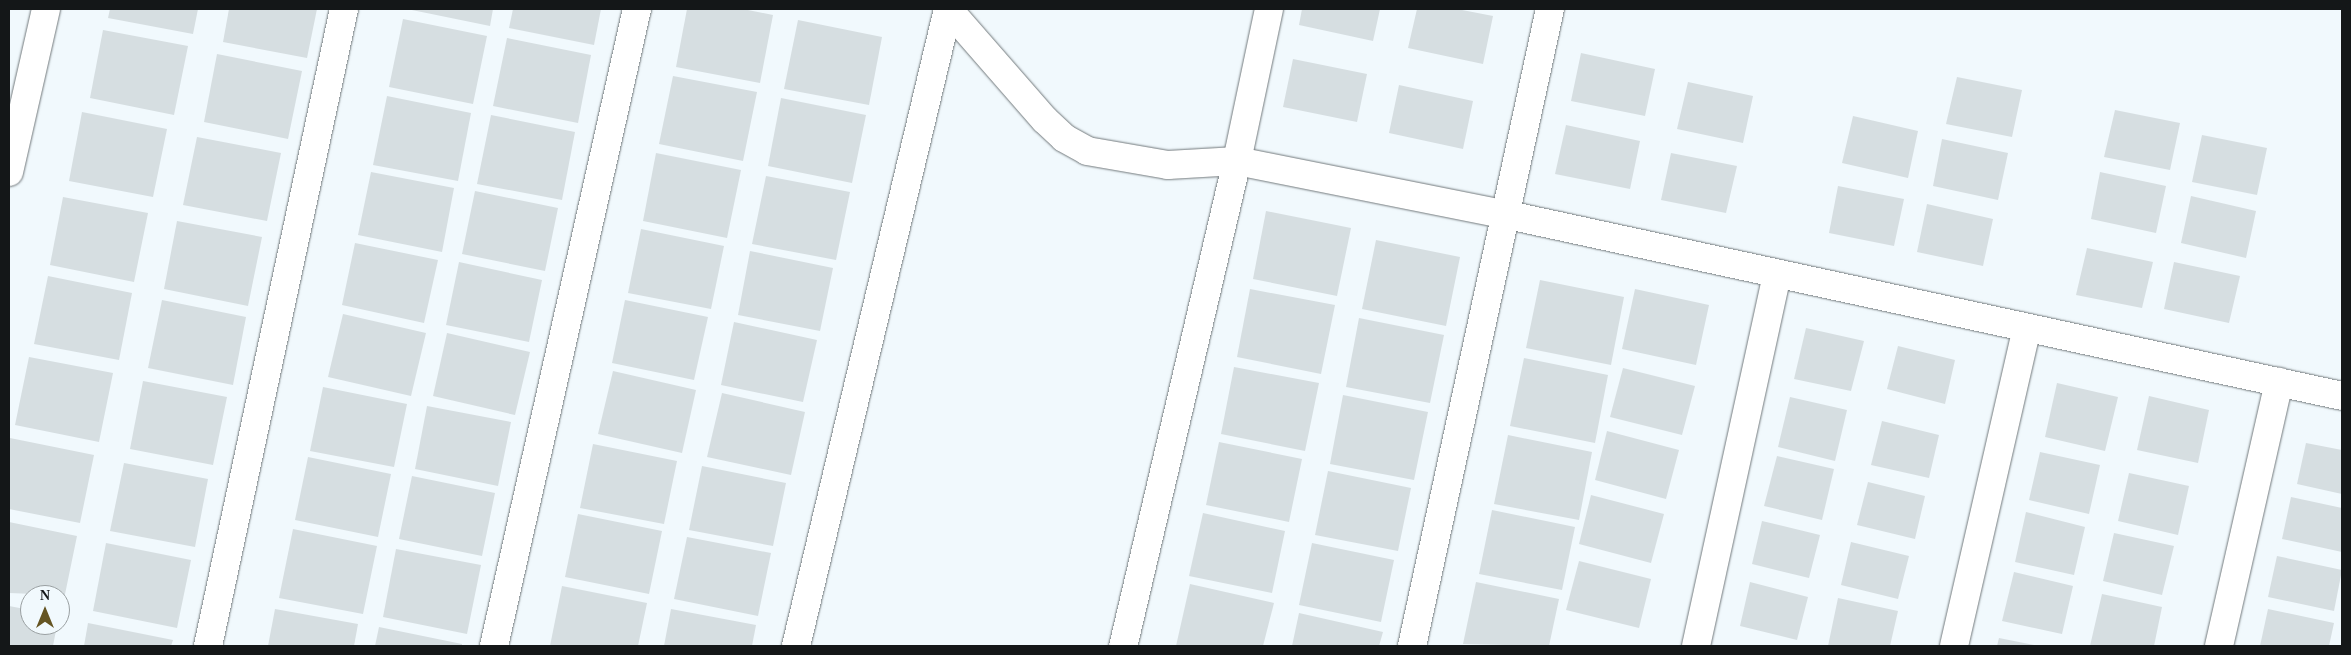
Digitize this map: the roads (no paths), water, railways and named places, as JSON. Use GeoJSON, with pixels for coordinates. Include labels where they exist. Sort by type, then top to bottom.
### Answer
{"type":"FeatureCollection","features":[{"type":"Feature","properties":{"kind":"lane"},"geometry":{"type":"LineString","coordinates":[[9,172],[46,9]]}},
{"type":"Feature","properties":{"kind":"lane"},"geometry":{"type":"LineString","coordinates":[[208,646],[344,9]]}},
{"type":"Feature","properties":{"kind":"lane"},"geometry":{"type":"LineString","coordinates":[[494,646],[637,9]]}},
{"type":"Feature","properties":{"kind":"lane"},"geometry":{"type":"LineString","coordinates":[[796,646],[948,9],[1045,120],[1087,151],[1168,165],[1237,162],[1508,215],[2342,396]]}},
{"type":"Feature","properties":{"kind":"lane"},"geometry":{"type":"LineString","coordinates":[[1123,646],[1237,162],[1269,9]]}},
{"type":"Feature","properties":{"kind":"lane"},"geometry":{"type":"LineString","coordinates":[[1412,646],[1508,215],[1550,9]]}},
{"type":"Feature","properties":{"kind":"lane"},"geometry":{"type":"LineString","coordinates":[[1696,646],[1777,274]]}},
{"type":"Feature","properties":{"kind":"lane"},"geometry":{"type":"LineString","coordinates":[[1954,646],[2027,328]]}},
{"type":"Feature","properties":{"kind":"lane"},"geometry":{"type":"LineString","coordinates":[[2220,646],[2279,382]]}}]}
